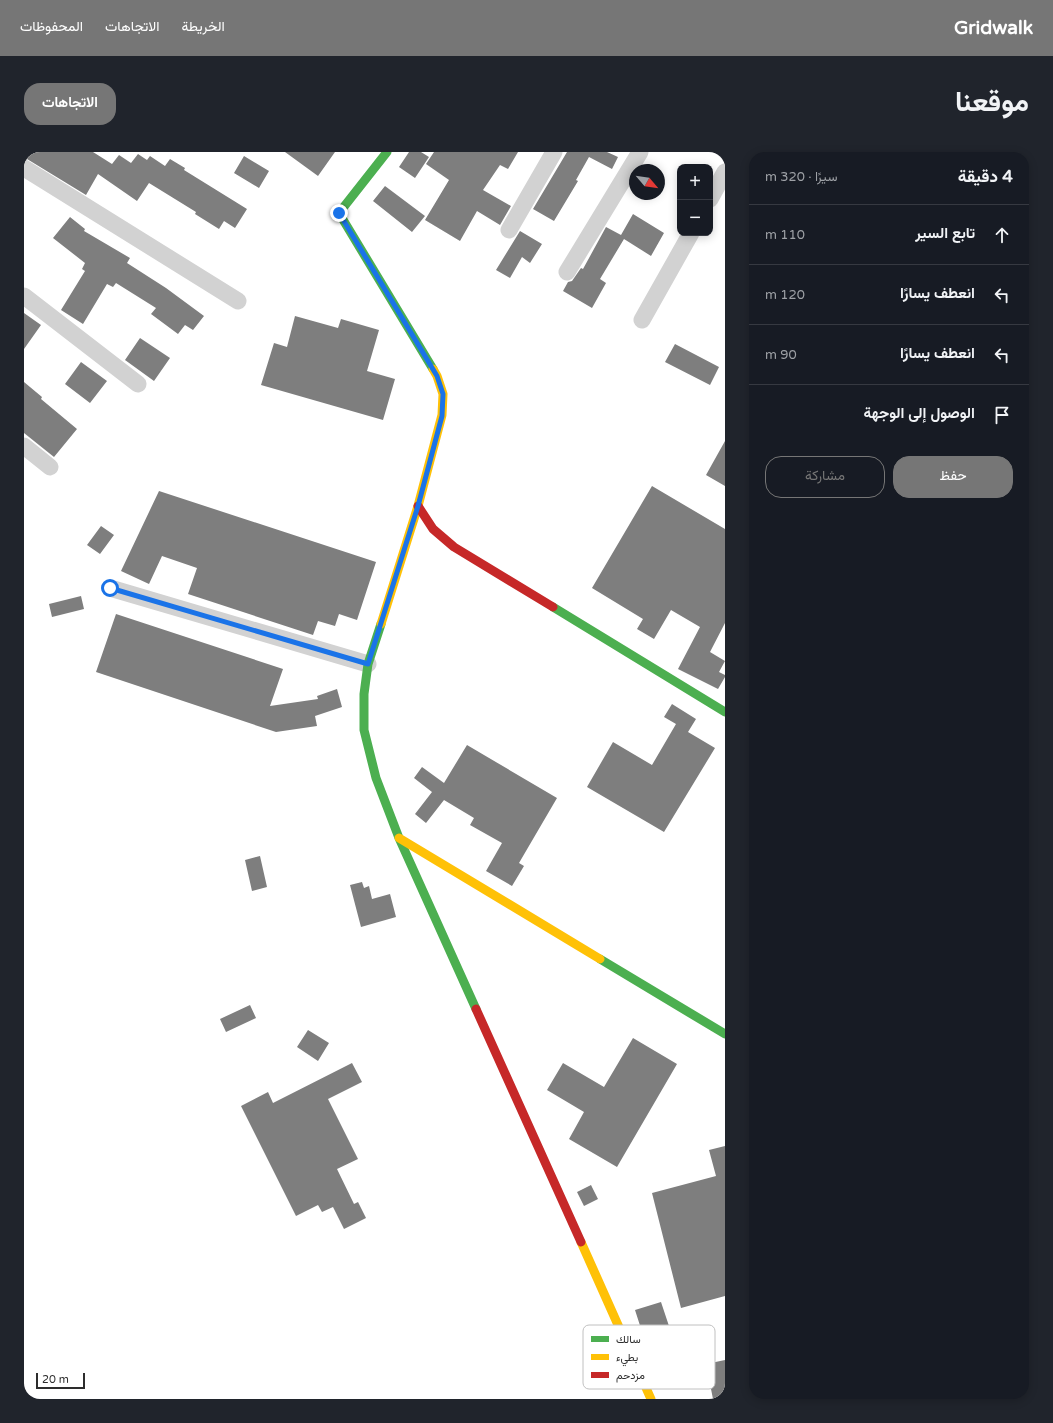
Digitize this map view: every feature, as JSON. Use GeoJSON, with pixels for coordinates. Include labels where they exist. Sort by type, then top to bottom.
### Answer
{"type":"FeatureCollection","features":[{"type":"Feature","properties":{"kind":"street"},"geometry":{"type":"LineString","coordinates":[[387,152],[339,213],[437,376],[443,394],[442,416],[418,506],[368,664],[364,694],[364,730],[376,778],[399,838],[618,1325]]}},
{"type":"Feature","properties":{"kind":"street"},"geometry":{"type":"LineString","coordinates":[[509,230],[554,152]]}},
{"type":"Feature","properties":{"kind":"street"},"geometry":{"type":"LineString","coordinates":[[567,272],[640,152]]}},
{"type":"Feature","properties":{"kind":"street"},"geometry":{"type":"LineString","coordinates":[[24,168],[238,301]]}},
{"type":"Feature","properties":{"kind":"street"},"geometry":{"type":"LineString","coordinates":[[713,194],[725,172]]}},
{"type":"Feature","properties":{"kind":"street"},"geometry":{"type":"LineString","coordinates":[[642,320],[689,236]]}},
{"type":"Feature","properties":{"kind":"street"},"geometry":{"type":"LineString","coordinates":[[24,296],[138,384]]}},
{"type":"Feature","properties":{"kind":"street"},"geometry":{"type":"LineString","coordinates":[[24,446],[50,467]]}},
{"type":"Feature","properties":{"kind":"street"},"geometry":{"type":"LineString","coordinates":[[418,506],[433,529],[454,547],[725,712]]}},
{"type":"Feature","properties":{"kind":"street"},"geometry":{"type":"LineString","coordinates":[[110,588],[368,664]]}},
{"type":"Feature","properties":{"kind":"street"},"geometry":{"type":"LineString","coordinates":[[399,838],[725,1034]]}},
{"type":"Feature","properties":{"kind":"street"},"geometry":{"type":"LineString","coordinates":[[647,1389],[651,1399]]}},
{"type":"Feature","properties":{"kind":"building"},"geometry":{"type":"Polygon","coordinates":[[[24,152],[93,152],[112,164],[119,155],[131,163],[138,154],[147,160],[150,156],[165,166],[170,159],[185,168],[184,170],[247,209],[235,228],[224,221],[219,229],[195,214],[196,212],[149,183],[137,201],[98,174],[86,195],[27,159],[24,156],[24,152]]]}},
{"type":"Feature","properties":{"kind":"building"},"geometry":{"type":"Polygon","coordinates":[[[285,152],[335,152],[318,176],[285,152]]]}},
{"type":"Feature","properties":{"kind":"building"},"geometry":{"type":"Polygon","coordinates":[[[409,152],[421,152],[429,157],[415,178],[399,167],[409,152]]]}},
{"type":"Feature","properties":{"kind":"building"},"geometry":{"type":"Polygon","coordinates":[[[434,152],[518,152],[508,169],[500,165],[483,190],[511,206],[500,225],[477,211],[460,241],[425,220],[449,180],[426,164],[434,152]]]}},
{"type":"Feature","properties":{"kind":"building"},"geometry":{"type":"Polygon","coordinates":[[[567,152],[607,152],[618,157],[612,169],[589,157],[576,180],[578,181],[554,221],[533,209],[567,152]]]}},
{"type":"Feature","properties":{"kind":"building"},"geometry":{"type":"Polygon","coordinates":[[[244,156],[269,171],[259,188],[234,173],[244,156]]]}},
{"type":"Feature","properties":{"kind":"building"},"geometry":{"type":"Polygon","coordinates":[[[385,186],[425,216],[412,232],[373,201],[385,186]]]}},
{"type":"Feature","properties":{"kind":"building"},"geometry":{"type":"Polygon","coordinates":[[[633,214],[664,233],[651,256],[624,239],[600,279],[606,283],[592,308],[563,291],[568,282],[572,281],[581,268],[583,269],[606,227],[621,235],[633,214]]]}},
{"type":"Feature","properties":{"kind":"building"},"geometry":{"type":"Polygon","coordinates":[[[70,217],[85,229],[84,231],[130,258],[127,263],[166,288],[204,316],[193,330],[185,325],[178,334],[151,314],[156,308],[116,283],[113,287],[107,284],[83,324],[61,310],[85,271],[82,269],[85,263],[53,238],[70,217]]]}},
{"type":"Feature","properties":{"kind":"building"},"geometry":{"type":"Polygon","coordinates":[[[520,231],[542,244],[530,263],[522,257],[510,278],[496,270],[520,231]]]}},
{"type":"Feature","properties":{"kind":"building"},"geometry":{"type":"Polygon","coordinates":[[[24,313],[41,325],[24,349],[24,313]]]}},
{"type":"Feature","properties":{"kind":"building"},"geometry":{"type":"Polygon","coordinates":[[[295,316],[338,328],[341,319],[379,330],[367,371],[395,379],[383,420],[261,385],[274,343],[287,347],[295,316]]]}},
{"type":"Feature","properties":{"kind":"building"},"geometry":{"type":"Polygon","coordinates":[[[140,338],[170,358],[154,381],[125,360],[140,338]]]}},
{"type":"Feature","properties":{"kind":"building"},"geometry":{"type":"Polygon","coordinates":[[[675,344],[719,367],[710,385],[665,362],[675,344]]]}},
{"type":"Feature","properties":{"kind":"building"},"geometry":{"type":"Polygon","coordinates":[[[81,362],[107,381],[90,403],[65,384],[81,362]]]}},
{"type":"Feature","properties":{"kind":"building"},"geometry":{"type":"Polygon","coordinates":[[[24,382],[42,397],[41,399],[77,429],[54,457],[24,433],[24,382]]]}},
{"type":"Feature","properties":{"kind":"building"},"geometry":{"type":"Polygon","coordinates":[[[725,441],[725,486],[706,475],[725,441]]]}},
{"type":"Feature","properties":{"kind":"building"},"geometry":{"type":"Polygon","coordinates":[[[652,486],[725,529],[725,623],[710,652],[725,661],[719,672],[725,675],[725,677],[718,689],[678,669],[700,627],[671,610],[654,639],[637,629],[643,619],[592,588],[652,486]]]}},
{"type":"Feature","properties":{"kind":"building"},"geometry":{"type":"Polygon","coordinates":[[[159,491],[376,562],[357,620],[339,614],[335,626],[318,621],[313,635],[188,594],[197,568],[162,556],[149,584],[121,571],[159,491]]]}},
{"type":"Feature","properties":{"kind":"building"},"geometry":{"type":"Polygon","coordinates":[[[101,526],[114,535],[100,554],[87,545],[101,526]]]}},
{"type":"Feature","properties":{"kind":"building"},"geometry":{"type":"Polygon","coordinates":[[[81,596],[84,609],[52,617],[49,604],[81,596]]]}},
{"type":"Feature","properties":{"kind":"building"},"geometry":{"type":"Polygon","coordinates":[[[116,614],[283,669],[270,706],[318,699],[317,696],[337,689],[342,707],[315,716],[317,726],[276,732],[96,672],[116,614]]]}},
{"type":"Feature","properties":{"kind":"building"},"geometry":{"type":"Polygon","coordinates":[[[672,704],[696,719],[688,732],[715,748],[664,832],[587,787],[613,742],[652,765],[676,724],[664,717],[672,704]]]}},
{"type":"Feature","properties":{"kind":"building"},"geometry":{"type":"Polygon","coordinates":[[[467,745],[557,798],[519,863],[524,866],[512,886],[486,871],[502,843],[470,825],[474,818],[444,800],[426,823],[415,814],[432,792],[414,778],[422,767],[444,783],[467,745]]]}},
{"type":"Feature","properties":{"kind":"building"},"geometry":{"type":"Polygon","coordinates":[[[260,856],[267,887],[252,891],[245,860],[260,856]]]}},
{"type":"Feature","properties":{"kind":"building"},"geometry":{"type":"Polygon","coordinates":[[[362,882],[364,888],[369,886],[372,899],[390,894],[396,917],[361,927],[350,885],[362,882]]]}},
{"type":"Feature","properties":{"kind":"building"},"geometry":{"type":"Polygon","coordinates":[[[250,1005],[256,1018],[226,1032],[220,1019],[250,1005]]]}},
{"type":"Feature","properties":{"kind":"building"},"geometry":{"type":"Polygon","coordinates":[[[308,1030],[329,1043],[318,1061],[297,1047],[308,1030]]]}},
{"type":"Feature","properties":{"kind":"building"},"geometry":{"type":"Polygon","coordinates":[[[633,1038],[677,1064],[617,1167],[569,1139],[584,1112],[547,1090],[563,1063],[604,1087],[633,1038]]]}},
{"type":"Feature","properties":{"kind":"building"},"geometry":{"type":"Polygon","coordinates":[[[352,1063],[362,1082],[328,1099],[358,1159],[337,1169],[354,1204],[358,1202],[366,1218],[344,1229],[333,1207],[322,1212],[318,1205],[296,1216],[241,1106],[268,1092],[273,1103],[352,1063]]]}},
{"type":"Feature","properties":{"kind":"building"},"geometry":{"type":"Polygon","coordinates":[[[725,1146],[725,1296],[681,1308],[652,1193],[716,1176],[709,1150],[725,1146]]]}},
{"type":"Feature","properties":{"kind":"building"},"geometry":{"type":"Polygon","coordinates":[[[591,1185],[598,1199],[584,1206],[577,1192],[591,1185]]]}},
{"type":"Feature","properties":{"kind":"building"},"geometry":{"type":"Polygon","coordinates":[[[661,1302],[669,1325],[640,1325],[635,1310],[661,1302]]]}},
{"type":"Feature","properties":{"kind":"building"},"geometry":{"type":"Polygon","coordinates":[[[725,1360],[725,1399],[713,1399],[711,1389],[715,1389],[715,1362],[725,1360]]]}},
{"type":"Feature","properties":{"kind":"traffic: fast"},"geometry":{"type":"LineString","coordinates":[[387,152],[339,213],[433,369]]}},
{"type":"Feature","properties":{"kind":"traffic: fast"},"geometry":{"type":"LineString","coordinates":[[553,607],[725,712]]}},
{"type":"Feature","properties":{"kind":"traffic: fast"},"geometry":{"type":"LineString","coordinates":[[381,624],[368,664],[364,694],[364,730],[376,778],[399,838],[476,1009]]}},
{"type":"Feature","properties":{"kind":"traffic: fast"},"geometry":{"type":"LineString","coordinates":[[600,959],[725,1034]]}},
{"type":"Feature","properties":{"kind":"traffic: slow"},"geometry":{"type":"LineString","coordinates":[[381,624],[418,506],[442,415],[443,394],[433,369]]}},
{"type":"Feature","properties":{"kind":"traffic: slow"},"geometry":{"type":"LineString","coordinates":[[399,838],[600,959]]}},
{"type":"Feature","properties":{"kind":"traffic: slow"},"geometry":{"type":"LineString","coordinates":[[581,1242],[618,1325]]}},
{"type":"Feature","properties":{"kind":"traffic: slow"},"geometry":{"type":"LineString","coordinates":[[647,1389],[651,1399]]}},
{"type":"Feature","properties":{"kind":"traffic: jam"},"geometry":{"type":"LineString","coordinates":[[418,506],[433,529],[454,547],[553,607]]}},
{"type":"Feature","properties":{"kind":"traffic: jam"},"geometry":{"type":"LineString","coordinates":[[476,1009],[581,1242]]}},
{"type":"Feature","properties":{"kind":"route"},"geometry":{"type":"LineString","coordinates":[[110,588],[368,664],[418,506],[442,416],[443,394],[437,376],[339,213]]}}]}
